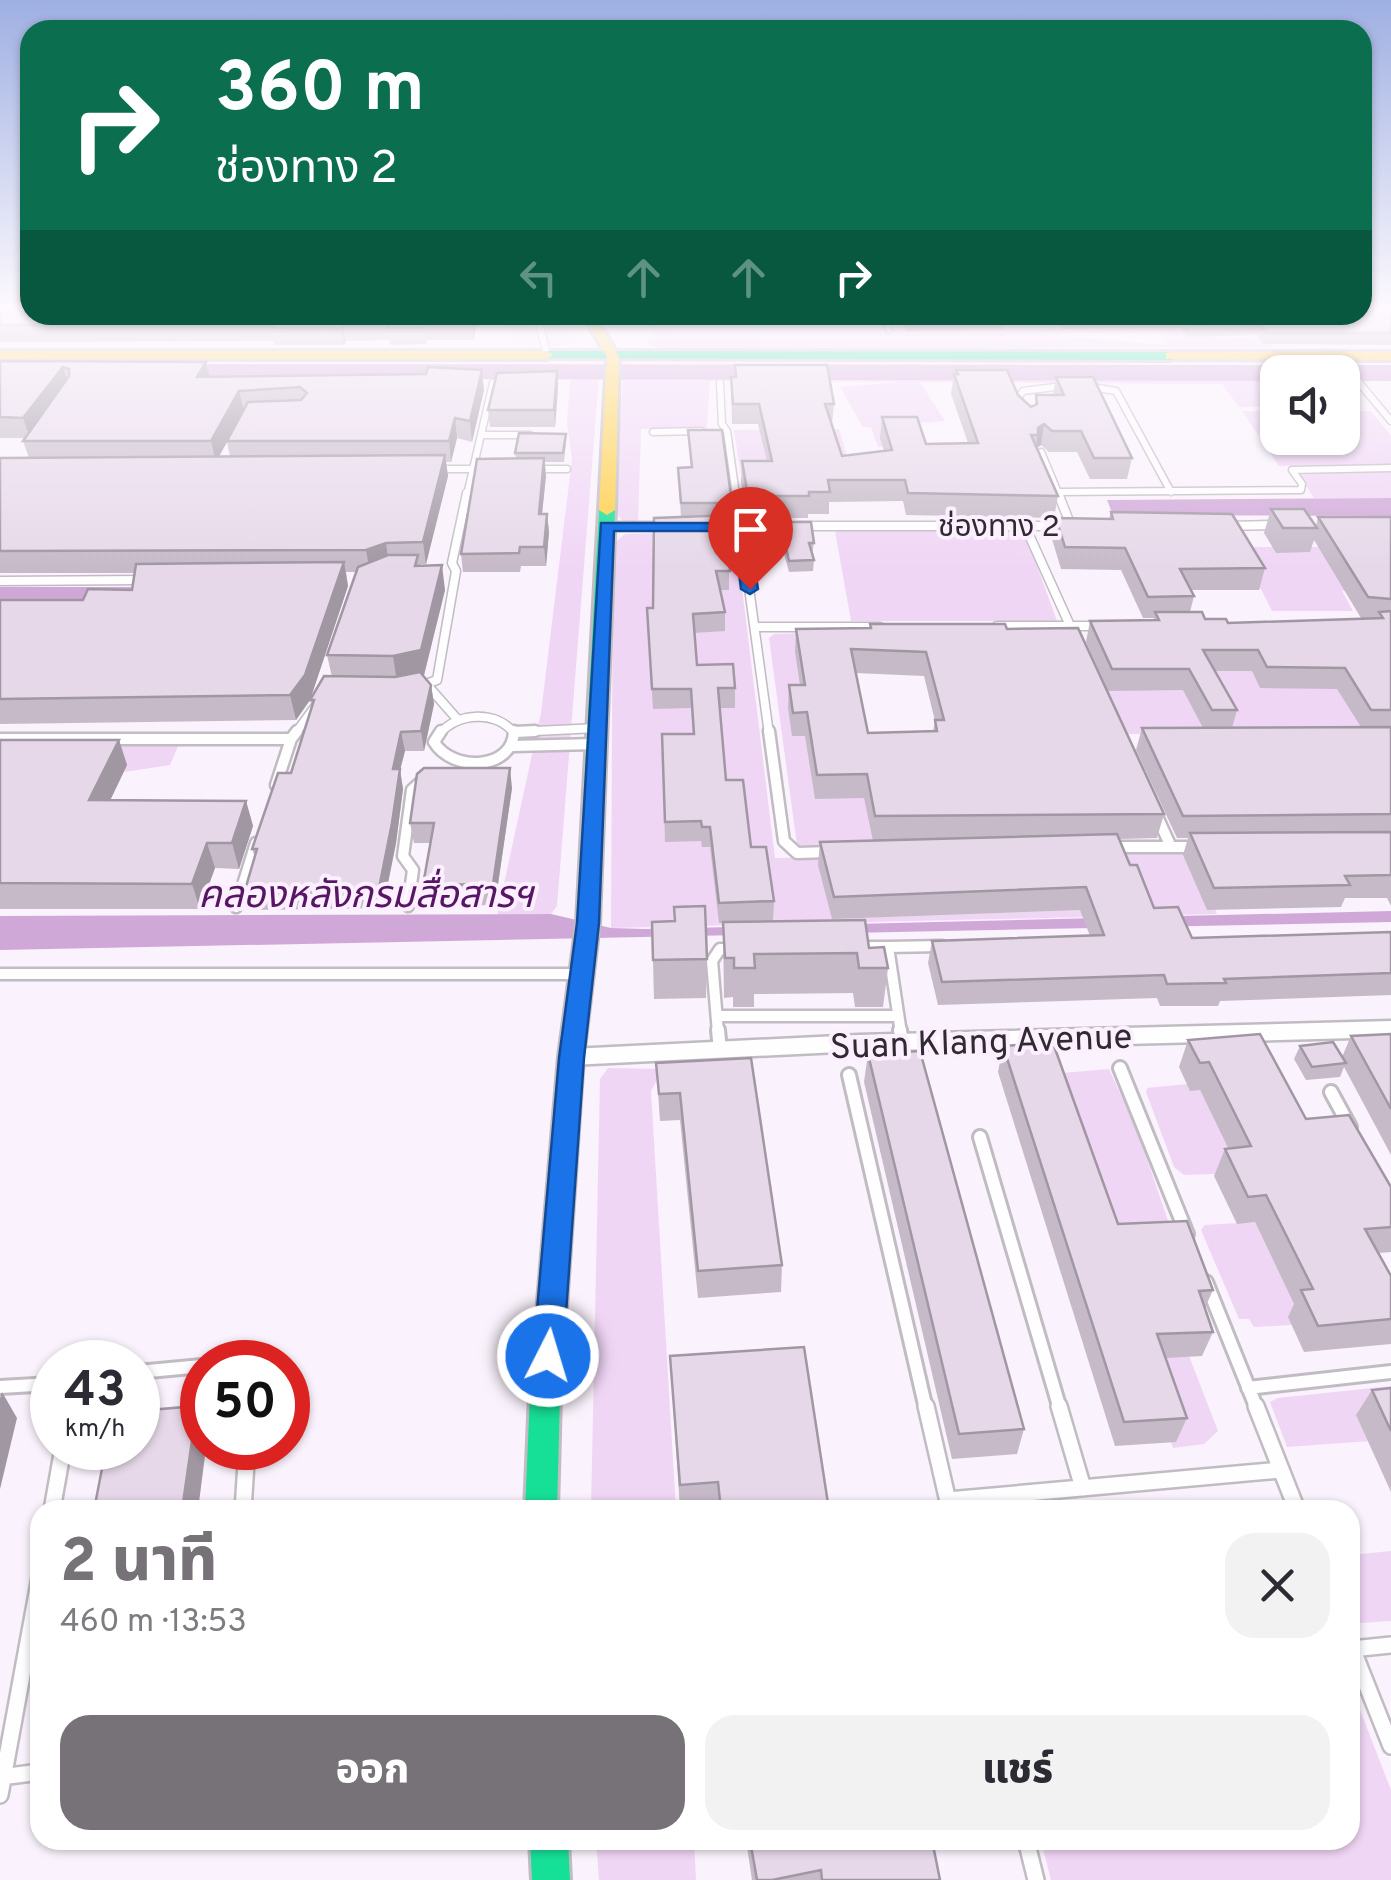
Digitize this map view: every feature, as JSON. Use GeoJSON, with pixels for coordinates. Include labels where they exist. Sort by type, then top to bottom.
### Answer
{"type":"FeatureCollection","features":[{"type":"Feature","properties":{"kind":"main road"},"geometry":{"type":"LineString","coordinates":[[541,1500],[545,1394],[571,1058],[588,923],[612,393]]}},
{"type":"Feature","properties":{"kind":"main road"},"geometry":{"type":"LineString","coordinates":[[550,1850],[552,1880]]}},
{"type":"Feature","properties":{"kind":"street","name":"Suan Klang Avenue"},"geometry":{"type":"LineString","coordinates":[[571,1058],[902,1042],[1391,1029]]}},
{"type":"Feature","properties":{"kind":"lane"},"geometry":{"type":"LineString","coordinates":[[410,688],[428,686],[437,680],[456,572],[452,562],[492,393]]}},
{"type":"Feature","properties":{"kind":"lane"},"geometry":{"type":"LineString","coordinates":[[721,393],[722,424],[727,431],[747,526],[755,627],[784,841],[797,852],[835,852]]}},
{"type":"Feature","properties":{"kind":"lane"},"geometry":{"type":"LineString","coordinates":[[1022,393],[1018,398],[1028,421]]}},
{"type":"Feature","properties":{"kind":"lane"},"geometry":{"type":"LineString","coordinates":[[1114,393],[1171,492]]}},
{"type":"Feature","properties":{"kind":"lane"},"geometry":{"type":"LineString","coordinates":[[1369,393],[1387,411],[1391,421]]}},
{"type":"Feature","properties":{"kind":"lane"},"geometry":{"type":"LineString","coordinates":[[653,432],[727,431]]}},
{"type":"Feature","properties":{"kind":"lane"},"geometry":{"type":"LineString","coordinates":[[481,435],[540,434]]}},
{"type":"Feature","properties":{"kind":"lane"},"geometry":{"type":"LineString","coordinates":[[1041,452],[1071,526]]}},
{"type":"Feature","properties":{"kind":"lane"},"geometry":{"type":"LineString","coordinates":[[1058,492],[1301,490],[1302,484],[1292,470],[1391,468]]}},
{"type":"Feature","properties":{"kind":"lane"},"geometry":{"type":"LineString","coordinates":[[434,469],[502,469]]}},
{"type":"Feature","properties":{"kind":"lane"},"geometry":{"type":"LineString","coordinates":[[518,469],[567,469]]}},
{"type":"Feature","properties":{"kind":"lane"},"geometry":{"type":"LineString","coordinates":[[606,526],[685,526]]}},
{"type":"Feature","properties":{"kind":"lane"},"geometry":{"type":"LineString","coordinates":[[722,526],[747,526]]}},
{"type":"Feature","properties":{"kind":"lane","name":"ช่องทาง 2"},"geometry":{"type":"LineString","coordinates":[[792,526],[1086,526]]}},
{"type":"Feature","properties":{"kind":"lane"},"geometry":{"type":"LineString","coordinates":[[1025,526],[1078,643]]}},
{"type":"Feature","properties":{"kind":"lane"},"geometry":{"type":"LineString","coordinates":[[1224,526],[1280,526]]}},
{"type":"Feature","properties":{"kind":"lane"},"geometry":{"type":"LineString","coordinates":[[438,572],[456,572]]}},
{"type":"Feature","properties":{"kind":"lane"},"geometry":{"type":"LineString","coordinates":[[0,581],[154,580]]}},
{"type":"Feature","properties":{"kind":"lane"},"geometry":{"type":"LineString","coordinates":[[755,627],[888,626]]}},
{"type":"Feature","properties":{"kind":"lane"},"geometry":{"type":"LineString","coordinates":[[984,626],[1109,626]]}},
{"type":"Feature","properties":{"kind":"lane"},"geometry":{"type":"LineString","coordinates":[[428,686],[458,720]]}},
{"type":"Feature","properties":{"kind":"lane"},"geometry":{"type":"LineString","coordinates":[[272,797],[291,738],[318,703],[322,688]]}},
{"type":"Feature","properties":{"kind":"lane"},"geometry":{"type":"LineString","coordinates":[[466,763],[443,756],[434,742],[443,727],[458,720],[490,717],[506,723],[514,732],[596,736]]}},
{"type":"Feature","properties":{"kind":"lane"},"geometry":{"type":"LineString","coordinates":[[513,746],[514,732]]}},
{"type":"Feature","properties":{"kind":"lane"},"geometry":{"type":"LineString","coordinates":[[408,906],[414,870],[403,856],[412,790],[426,778],[466,763],[493,760],[513,746],[596,736]]}},
{"type":"Feature","properties":{"kind":"lane"},"geometry":{"type":"LineString","coordinates":[[0,739],[291,738]]}},
{"type":"Feature","properties":{"kind":"lane"},"geometry":{"type":"LineString","coordinates":[[1155,812],[1171,847]]}},
{"type":"Feature","properties":{"kind":"lane"},"geometry":{"type":"LineString","coordinates":[[236,906],[260,833]]}},
{"type":"Feature","properties":{"kind":"lane"},"geometry":{"type":"LineString","coordinates":[[1103,848],[1209,847]]}},
{"type":"Feature","properties":{"kind":"lane"},"geometry":{"type":"LineString","coordinates":[[850,948],[946,946]]}},
{"type":"Feature","properties":{"kind":"lane"},"geometry":{"type":"LineString","coordinates":[[888,947],[902,1042]]}},
{"type":"Feature","properties":{"kind":"lane"},"geometry":{"type":"LineString","coordinates":[[720,1050],[712,960],[720,949],[739,949]]}},
{"type":"Feature","properties":{"kind":"lane"},"geometry":{"type":"LineString","coordinates":[[0,974],[582,966]]}},
{"type":"Feature","properties":{"kind":"lane"},"geometry":{"type":"LineString","coordinates":[[718,1016],[898,1016]]}},
{"type":"Feature","properties":{"kind":"lane"},"geometry":{"type":"LineString","coordinates":[[1120,1068],[1191,1246]]}},
{"type":"Feature","properties":{"kind":"lane"},"geometry":{"type":"LineString","coordinates":[[849,1075],[948,1500]]}},
{"type":"Feature","properties":{"kind":"lane"},"geometry":{"type":"LineString","coordinates":[[1331,1092],[1357,1139]]}},
{"type":"Feature","properties":{"kind":"lane"},"geometry":{"type":"LineString","coordinates":[[980,1138],[1082,1488]]}},
{"type":"Feature","properties":{"kind":"lane"},"geometry":{"type":"LineString","coordinates":[[1198,1264],[1293,1500]]}},
{"type":"Feature","properties":{"kind":"lane"},"geometry":{"type":"LineString","coordinates":[[1248,1388],[1391,1372]]}},
{"type":"Feature","properties":{"kind":"lane"},"geometry":{"type":"LineString","coordinates":[[0,1387],[30,1385]]}},
{"type":"Feature","properties":{"kind":"lane"},"geometry":{"type":"LineString","coordinates":[[54,1500],[60,1470]]}},
{"type":"Feature","properties":{"kind":"lane"},"geometry":{"type":"LineString","coordinates":[[244,1500],[246,1470]]}},
{"type":"Feature","properties":{"kind":"lane"},"geometry":{"type":"LineString","coordinates":[[988,1500],[1281,1470]]}},
{"type":"Feature","properties":{"kind":"lane"},"geometry":{"type":"LineString","coordinates":[[0,1796],[30,1630]]}},
{"type":"Feature","properties":{"kind":"lane"},"geometry":{"type":"LineString","coordinates":[[1360,1646],[1391,1645]]}},
{"type":"Feature","properties":{"kind":"lane"},"geometry":{"type":"LineString","coordinates":[[1360,1668],[1391,1746]]}},
{"type":"Feature","properties":{"kind":"lane"},"geometry":{"type":"LineString","coordinates":[[2,1777],[30,1773]]}},
{"type":"Feature","properties":{"kind":"lane"},"geometry":{"type":"LineString","coordinates":[[1028,1850],[1036,1880]]}},
{"type":"Feature","properties":{"kind":"path"},"geometry":{"type":"LineString","coordinates":[[1360,438],[1391,437]]}},
{"type":"Feature","properties":{"kind":"shaded area"},"geometry":{"type":"Polygon","coordinates":[[[569,393],[598,393],[557,906],[551,914],[497,916],[541,713],[572,459],[567,423],[569,393]]]}},
{"type":"Feature","properties":{"kind":"shaded area"},"geometry":{"type":"Polygon","coordinates":[[[622,393],[709,393],[707,429],[641,429],[638,521],[623,522],[615,511],[622,393]]]}},
{"type":"Feature","properties":{"kind":"shaded area"},"geometry":{"type":"Polygon","coordinates":[[[843,393],[927,393],[945,421],[875,426],[913,427],[923,443],[878,447],[871,427],[863,427],[843,393]]]}},
{"type":"Feature","properties":{"kind":"shaded area"},"geometry":{"type":"Polygon","coordinates":[[[1228,393],[1260,393],[1260,407],[1239,407],[1228,393]]]}},
{"type":"Feature","properties":{"kind":"shaded area"},"geometry":{"type":"Polygon","coordinates":[[[1242,411],[1260,411],[1260,438],[1242,411]]]}},
{"type":"Feature","properties":{"kind":"shaded area"},"geometry":{"type":"Polygon","coordinates":[[[1360,411],[1371,411],[1391,436],[1391,465],[1279,466],[1272,455],[1360,455],[1360,411]]]}},
{"type":"Feature","properties":{"kind":"shaded area"},"geometry":{"type":"Polygon","coordinates":[[[839,429],[850,466],[742,482],[734,430],[839,429]]]}},
{"type":"Feature","properties":{"kind":"shaded area"},"geometry":{"type":"Polygon","coordinates":[[[1391,470],[1391,498],[1314,498],[1299,475],[1391,470]]]}},
{"type":"Feature","properties":{"kind":"shaded area"},"geometry":{"type":"Polygon","coordinates":[[[1391,498],[1391,516],[1113,515],[1107,500],[1391,498]]]}},
{"type":"Feature","properties":{"kind":"shaded area"},"geometry":{"type":"Polygon","coordinates":[[[1024,530],[1057,621],[851,621],[835,531],[1024,530]]]}},
{"type":"Feature","properties":{"kind":"shaded area"},"geometry":{"type":"Polygon","coordinates":[[[735,531],[775,858],[1191,853],[1217,914],[611,928],[613,544],[625,534],[735,531]]]}},
{"type":"Feature","properties":{"kind":"shaded area"},"geometry":{"type":"Polygon","coordinates":[[[1147,547],[1387,547],[1391,586],[1342,591],[1353,611],[1272,611],[1261,589],[1169,578],[1147,547]]]}},
{"type":"Feature","properties":{"kind":"shaded area"},"geometry":{"type":"Polygon","coordinates":[[[0,587],[295,587],[288,601],[0,602],[0,587]]]}},
{"type":"Feature","properties":{"kind":"shaded area"},"geometry":{"type":"Polygon","coordinates":[[[841,632],[879,848],[797,845],[769,638],[774,634],[841,632]]]}},
{"type":"Feature","properties":{"kind":"shaded area"},"geometry":{"type":"Polygon","coordinates":[[[1165,661],[1391,665],[1391,733],[1125,734],[1102,677],[1165,661]]]}},
{"type":"Feature","properties":{"kind":"shaded area"},"geometry":{"type":"Polygon","coordinates":[[[179,744],[170,765],[118,773],[4,749],[179,744]]]}},
{"type":"Feature","properties":{"kind":"shaded area"},"geometry":{"type":"Polygon","coordinates":[[[1391,911],[1391,922],[0,950],[0,916],[551,914],[611,928],[645,929],[1391,911]]]}},
{"type":"Feature","properties":{"kind":"shaded area"},"geometry":{"type":"Polygon","coordinates":[[[608,1068],[663,1069],[651,1091],[675,1500],[591,1500],[600,1079],[608,1068]]]}},
{"type":"Feature","properties":{"kind":"shaded area"},"geometry":{"type":"Polygon","coordinates":[[[1109,1069],[1137,1130],[1176,1244],[1174,1317],[1218,1431],[1204,1444],[1173,1448],[1039,1075],[1109,1069]]]}},
{"type":"Feature","properties":{"kind":"shaded area"},"geometry":{"type":"Polygon","coordinates":[[[1187,1084],[1200,1090],[1240,1173],[1184,1175],[1174,1167],[1146,1092],[1147,1088],[1187,1084]]]}},
{"type":"Feature","properties":{"kind":"shaded area"},"geometry":{"type":"Polygon","coordinates":[[[1255,1222],[1300,1316],[1291,1325],[1254,1327],[1249,1319],[1239,1319],[1201,1230],[1205,1225],[1255,1222]]]}},
{"type":"Feature","properties":{"kind":"shaded area"},"geometry":{"type":"Polygon","coordinates":[[[1391,1386],[1391,1454],[1384,1440],[1287,1447],[1270,1402],[1278,1398],[1391,1386]]]}},
{"type":"Feature","properties":{"kind":"shaded area"},"geometry":{"type":"Polygon","coordinates":[[[1391,1551],[1391,1621],[1360,1623],[1360,1554],[1391,1551]]]}},
{"type":"Feature","properties":{"kind":"shaded area"},"geometry":{"type":"Polygon","coordinates":[[[1360,1710],[1391,1790],[1391,1880],[1051,1880],[1044,1850],[1360,1850],[1360,1710]]]}},
{"type":"Feature","properties":{"kind":"shaded area"},"geometry":{"type":"Polygon","coordinates":[[[597,1850],[694,1850],[696,1880],[599,1880],[597,1850]]]}},
{"type":"Feature","properties":{"kind":"building"},"geometry":{"type":"Polygon","coordinates":[[[0,393],[43,393],[23,418],[0,417],[0,393]]]}},
{"type":"Feature","properties":{"kind":"building"},"geometry":{"type":"Polygon","coordinates":[[[57,393],[238,393],[211,441],[23,441],[57,393]]]}},
{"type":"Feature","properties":{"kind":"building"},"geometry":{"type":"Polygon","coordinates":[[[307,393],[477,393],[470,421],[455,418],[449,441],[227,441],[248,402],[301,400],[307,393]]]}},
{"type":"Feature","properties":{"kind":"building"},"geometry":{"type":"Polygon","coordinates":[[[492,393],[555,393],[554,410],[488,410],[492,393]]]}},
{"type":"Feature","properties":{"kind":"building"},"geometry":{"type":"Polygon","coordinates":[[[732,393],[832,393],[834,404],[825,404],[842,456],[892,450],[882,417],[917,417],[926,444],[978,443],[961,393],[1017,393],[1031,407],[1037,404],[1036,395],[1101,393],[1132,458],[1094,458],[1081,431],[1052,431],[1044,424],[1038,428],[1038,435],[1031,435],[1058,496],[908,493],[905,480],[828,480],[830,492],[748,496],[742,461],[772,461],[759,404],[733,404],[732,393]]]}},
{"type":"Feature","properties":{"kind":"building"},"geometry":{"type":"Polygon","coordinates":[[[688,430],[722,430],[732,503],[681,503],[678,468],[692,467],[688,430]]]}},
{"type":"Feature","properties":{"kind":"building"},"geometry":{"type":"Polygon","coordinates":[[[519,433],[566,434],[563,453],[515,453],[519,433]]]}},
{"type":"Feature","properties":{"kind":"building"},"geometry":{"type":"Polygon","coordinates":[[[445,455],[423,542],[386,543],[366,550],[0,551],[0,458],[445,455]]]}},
{"type":"Feature","properties":{"kind":"building"},"geometry":{"type":"Polygon","coordinates":[[[544,458],[539,514],[547,514],[544,547],[520,547],[519,553],[461,554],[477,459],[544,458]]]}},
{"type":"Feature","properties":{"kind":"building"},"geometry":{"type":"Polygon","coordinates":[[[1271,509],[1304,509],[1317,528],[1283,528],[1271,509]]]}},
{"type":"Feature","properties":{"kind":"building"},"geometry":{"type":"Polygon","coordinates":[[[1111,512],[1232,514],[1265,568],[1180,569],[1194,596],[1148,597],[1125,548],[1065,547],[1056,518],[1113,519],[1111,512]]]}},
{"type":"Feature","properties":{"kind":"building"},"geometry":{"type":"Polygon","coordinates":[[[734,515],[737,536],[727,536],[730,571],[716,571],[725,612],[693,614],[697,665],[733,664],[735,688],[718,688],[726,780],[743,780],[751,847],[766,847],[774,901],[719,903],[710,827],[702,827],[701,821],[665,822],[662,734],[694,734],[691,689],[652,689],[647,608],[653,608],[654,518],[734,515]]]}},
{"type":"Feature","properties":{"kind":"building"},"geometry":{"type":"Polygon","coordinates":[[[1318,517],[1391,517],[1391,599],[1368,597],[1318,517]]]}},
{"type":"Feature","properties":{"kind":"building"},"geometry":{"type":"Polygon","coordinates":[[[749,522],[811,522],[814,543],[809,543],[814,560],[789,561],[785,543],[752,543],[749,522]]]}},
{"type":"Feature","properties":{"kind":"building"},"geometry":{"type":"Polygon","coordinates":[[[388,555],[418,555],[415,566],[442,565],[421,650],[393,656],[327,655],[358,567],[388,555]]]}},
{"type":"Feature","properties":{"kind":"building"},"geometry":{"type":"Polygon","coordinates":[[[344,562],[305,675],[290,695],[0,699],[0,600],[83,600],[88,589],[132,590],[136,564],[344,562]]]}},
{"type":"Feature","properties":{"kind":"building"},"geometry":{"type":"Polygon","coordinates":[[[1391,611],[1391,710],[1371,710],[1345,668],[1267,667],[1258,650],[1203,650],[1237,710],[1212,710],[1189,669],[1112,669],[1090,621],[1159,620],[1155,612],[1202,612],[1205,619],[1226,619],[1228,623],[1383,618],[1379,612],[1391,611]]]}},
{"type":"Feature","properties":{"kind":"building"},"geometry":{"type":"Polygon","coordinates":[[[870,624],[1078,628],[1164,814],[875,816],[867,774],[817,775],[807,712],[793,713],[789,685],[805,685],[796,629],[871,628],[870,624]],[[851,649],[868,733],[937,731],[935,720],[944,720],[926,652],[851,649]]]}},
{"type":"Feature","properties":{"kind":"building"},"geometry":{"type":"Polygon","coordinates":[[[420,672],[431,685],[421,731],[401,732],[393,769],[400,769],[379,888],[245,890],[257,849],[252,849],[278,773],[291,773],[314,700],[310,700],[324,676],[395,677],[420,672]]]}},
{"type":"Feature","properties":{"kind":"building"},"geometry":{"type":"Polygon","coordinates":[[[1391,727],[1391,814],[1183,816],[1142,728],[1391,727]]]}},
{"type":"Feature","properties":{"kind":"building"},"geometry":{"type":"Polygon","coordinates":[[[0,740],[119,740],[89,800],[246,801],[232,843],[207,843],[192,884],[0,883],[0,740]]]}},
{"type":"Feature","properties":{"kind":"building"},"geometry":{"type":"Polygon","coordinates":[[[424,768],[510,768],[493,884],[423,885],[434,823],[410,823],[417,774],[424,768]]]}},
{"type":"Feature","properties":{"kind":"building"},"geometry":{"type":"Polygon","coordinates":[[[1391,832],[1391,875],[1345,876],[1350,885],[1214,888],[1190,833],[1391,832]]]}},
{"type":"Feature","properties":{"kind":"building"},"geometry":{"type":"Polygon","coordinates":[[[1117,834],[1130,865],[1137,865],[1154,908],[1178,907],[1192,938],[1391,932],[1391,973],[1224,979],[1226,983],[1167,984],[1164,975],[942,982],[932,941],[1104,935],[1086,887],[834,897],[820,842],[1117,834]]]}},
{"type":"Feature","properties":{"kind":"building"},"geometry":{"type":"Polygon","coordinates":[[[705,906],[707,959],[653,960],[652,922],[675,921],[674,907],[705,906]]]}},
{"type":"Feature","properties":{"kind":"building"},"geometry":{"type":"Polygon","coordinates":[[[865,920],[869,948],[884,947],[888,968],[859,968],[857,953],[754,954],[755,968],[734,968],[734,958],[725,958],[723,922],[865,920]]]}},
{"type":"Feature","properties":{"kind":"building"},"geometry":{"type":"Polygon","coordinates":[[[1260,1034],[1306,1119],[1349,1115],[1391,1187],[1391,1227],[1365,1229],[1391,1276],[1391,1319],[1318,1326],[1301,1290],[1313,1289],[1266,1195],[1248,1197],[1225,1149],[1251,1146],[1209,1062],[1200,1063],[1188,1040],[1260,1034]]]}},
{"type":"Feature","properties":{"kind":"building"},"geometry":{"type":"Polygon","coordinates":[[[1391,1034],[1391,1109],[1351,1036],[1391,1034]]]}},
{"type":"Feature","properties":{"kind":"building"},"geometry":{"type":"Polygon","coordinates":[[[1333,1042],[1346,1063],[1312,1067],[1300,1046],[1333,1042]]]}},
{"type":"Feature","properties":{"kind":"building"},"geometry":{"type":"Polygon","coordinates":[[[1053,1043],[1118,1224],[1187,1221],[1213,1290],[1199,1291],[1213,1332],[1157,1334],[1187,1418],[1124,1422],[1003,1046],[1053,1043]]]}},
{"type":"Feature","properties":{"kind":"building"},"geometry":{"type":"Polygon","coordinates":[[[920,1051],[1024,1429],[959,1434],[868,1054],[920,1051]]]}},
{"type":"Feature","properties":{"kind":"building"},"geometry":{"type":"Polygon","coordinates":[[[751,1058],[782,1265],[698,1271],[680,1093],[659,1094],[656,1063],[751,1058]]]}},
{"type":"Feature","properties":{"kind":"building"},"geometry":{"type":"Polygon","coordinates":[[[804,1347],[827,1500],[720,1500],[718,1482],[680,1485],[670,1356],[804,1347]]]}},
{"type":"Feature","properties":{"kind":"building"},"geometry":{"type":"Polygon","coordinates":[[[1391,1388],[1391,1431],[1372,1390],[1391,1388]]]}},
{"type":"Feature","properties":{"kind":"building"},"geometry":{"type":"Polygon","coordinates":[[[180,1407],[180,1470],[188,1470],[183,1500],[96,1500],[102,1470],[160,1470],[160,1409],[180,1407]]]}},
{"type":"Feature","properties":{"kind":"building"},"geometry":{"type":"Polygon","coordinates":[[[752,1850],[934,1850],[940,1880],[822,1880],[821,1870],[757,1880],[752,1850]]]}},
{"type":"Feature","properties":{"kind":"traffic: fast"},"geometry":{"type":"LineString","coordinates":[[541,1500],[545,1395],[571,1057],[588,923],[607,510]]}},
{"type":"Feature","properties":{"kind":"traffic: fast"},"geometry":{"type":"LineString","coordinates":[[550,1850],[551,1880]]}},
{"type":"Feature","properties":{"kind":"traffic: slow"},"geometry":{"type":"LineString","coordinates":[[607,510],[612,393]]}},
{"type":"Feature","properties":{"kind":"route"},"geometry":{"type":"LineString","coordinates":[[548,1356],[571,1058],[588,923],[606,526],[742,526],[750,589]]}},
{"type":"Feature","properties":{"kind":"water label","name":"คลองหลังกรมสื่อสารฯ"},"geometry":{"type":"Point","coordinates":[366,894]}}]}
